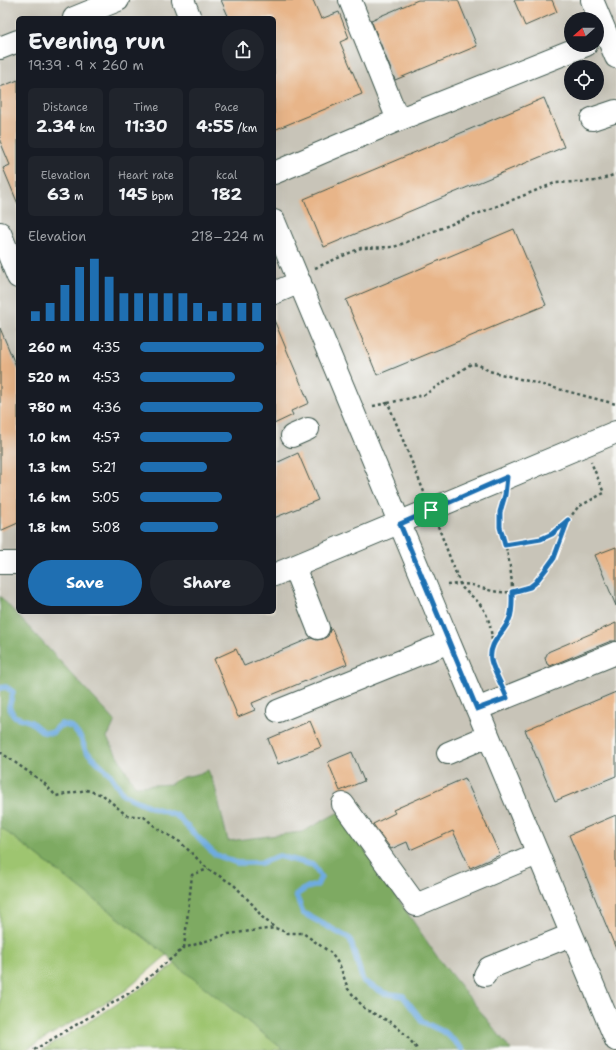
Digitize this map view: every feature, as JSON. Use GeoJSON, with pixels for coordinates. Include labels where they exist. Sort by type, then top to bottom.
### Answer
{"type":"FeatureCollection","features":[{"type":"Feature","properties":{"kind":"lane"},"geometry":{"type":"LineString","coordinates":[[79,16],[118,0]]}},
{"type":"Feature","properties":{"kind":"lane"},"geometry":{"type":"LineString","coordinates":[[183,0],[189,16]]}},
{"type":"Feature","properties":{"kind":"lane"},"geometry":{"type":"LineString","coordinates":[[350,0],[398,120]]}},
{"type":"Feature","properties":{"kind":"lane"},"geometry":{"type":"LineString","coordinates":[[592,0],[595,12]]}},
{"type":"Feature","properties":{"kind":"lane"},"geometry":{"type":"LineString","coordinates":[[604,41],[616,57]]}},
{"type":"Feature","properties":{"kind":"lane"},"geometry":{"type":"LineString","coordinates":[[0,48],[16,42]]}},
{"type":"Feature","properties":{"kind":"lane"},"geometry":{"type":"LineString","coordinates":[[276,172],[398,120],[568,52]]}},
{"type":"Feature","properties":{"kind":"lane"},"geometry":{"type":"LineString","coordinates":[[592,119],[616,111]]}},
{"type":"Feature","properties":{"kind":"lane"},"geometry":{"type":"LineString","coordinates":[[276,226],[351,409],[616,1040]]}},
{"type":"Feature","properties":{"kind":"lane"},"geometry":{"type":"LineString","coordinates":[[7,233],[16,269]]}},
{"type":"Feature","properties":{"kind":"lane"},"geometry":{"type":"LineString","coordinates":[[276,292],[299,279]]}},
{"type":"Feature","properties":{"kind":"lane"},"geometry":{"type":"LineString","coordinates":[[318,628],[284,571],[400,524],[507,477],[616,432]]}},
{"type":"Feature","properties":{"kind":"lane"},"geometry":{"type":"LineString","coordinates":[[0,564],[16,562]]}},
{"type":"Feature","properties":{"kind":"lane"},"geometry":{"type":"LineString","coordinates":[[278,710],[449,642]]}},
{"type":"Feature","properties":{"kind":"lane"},"geometry":{"type":"LineString","coordinates":[[477,709],[616,653]]}},
{"type":"Feature","properties":{"kind":"lane"},"geometry":{"type":"LineString","coordinates":[[448,753],[488,736]]}},
{"type":"Feature","properties":{"kind":"lane"},"geometry":{"type":"LineString","coordinates":[[343,804],[416,905],[537,854]]}},
{"type":"Feature","properties":{"kind":"lane"},"geometry":{"type":"LineString","coordinates":[[485,975],[490,968],[571,935]]}},
{"type":"Feature","properties":{"kind":"path"},"geometry":{"type":"LineString","coordinates":[[299,279],[361,248],[394,247],[555,183],[597,181],[616,174]]}},
{"type":"Feature","properties":{"kind":"path"},"geometry":{"type":"LineString","coordinates":[[507,698],[491,659],[492,634],[487,614],[460,584],[388,403],[424,395],[471,364],[479,365],[488,371],[616,404]]}},
{"type":"Feature","properties":{"kind":"path"},"geometry":{"type":"LineString","coordinates":[[505,545],[541,539],[552,534],[568,520],[578,507],[604,493],[584,445]]}},
{"type":"Feature","properties":{"kind":"path"},"geometry":{"type":"LineString","coordinates":[[492,648],[511,615],[512,592],[509,561],[500,527],[500,512],[505,495],[507,477]]}},
{"type":"Feature","properties":{"kind":"path"},"geometry":{"type":"LineString","coordinates":[[427,590],[440,585],[460,584],[478,586],[492,592],[500,593],[512,592],[530,587],[535,583],[554,558],[568,520]]}},
{"type":"Feature","properties":{"kind":"path"},"geometry":{"type":"LineString","coordinates":[[0,752],[43,782],[56,796],[86,790],[103,795],[126,815],[144,817],[157,828],[180,842],[208,869],[234,885],[254,906],[262,917],[275,928],[288,933],[303,933],[331,953],[340,966],[348,989],[366,1009],[392,1023],[406,1035],[418,1050]]}},
{"type":"Feature","properties":{"kind":"path"},"geometry":{"type":"LineString","coordinates":[[184,948],[192,875],[208,869]]}},
{"type":"Feature","properties":{"kind":"path"},"geometry":{"type":"LineString","coordinates":[[34,1050],[131,992],[184,948],[228,934],[275,928]]}},
{"type":"Feature","properties":{"kind":"shaded area"},"geometry":{"type":"Polygon","coordinates":[[[0,0],[616,0],[616,1050],[511,1050],[438,958],[339,813],[303,832],[228,841],[215,787],[202,774],[176,778],[171,784],[135,786],[107,738],[115,721],[17,614],[276,614],[276,16],[16,16],[16,613],[0,596],[0,0]]]}},
{"type":"Feature","properties":{"kind":"green space"},"geometry":{"type":"Polygon","coordinates":[[[0,596],[115,721],[107,738],[135,786],[171,784],[184,777],[199,774],[208,770],[215,787],[228,841],[302,832],[339,812],[438,958],[511,1050],[284,1050],[175,964],[167,955],[0,827],[0,596]]]}},
{"type":"Feature","properties":{"kind":"green space"},"geometry":{"type":"Polygon","coordinates":[[[0,827],[167,955],[125,991],[25,1050],[0,1050],[0,827]]]}},
{"type":"Feature","properties":{"kind":"green space"},"geometry":{"type":"Polygon","coordinates":[[[175,964],[284,1050],[42,1050],[126,998],[175,964]]]}},
{"type":"Feature","properties":{"kind":"building"},"geometry":{"type":"Polygon","coordinates":[[[221,0],[313,0],[321,19],[339,12],[349,38],[340,42],[362,94],[276,129],[276,16],[228,16],[221,0]]]}},
{"type":"Feature","properties":{"kind":"building"},"geometry":{"type":"Polygon","coordinates":[[[418,0],[458,0],[477,46],[395,80],[371,20],[418,0]]]}},
{"type":"Feature","properties":{"kind":"building"},"geometry":{"type":"Polygon","coordinates":[[[514,0],[552,0],[557,12],[525,26],[514,0]]]}},
{"type":"Feature","properties":{"kind":"building"},"geometry":{"type":"Polygon","coordinates":[[[16,81],[16,199],[3,168],[10,165],[0,141],[0,87],[16,81]]]}},
{"type":"Feature","properties":{"kind":"building"},"geometry":{"type":"Polygon","coordinates":[[[544,98],[564,147],[324,247],[304,199],[544,98]]]}},
{"type":"Feature","properties":{"kind":"building"},"geometry":{"type":"Polygon","coordinates":[[[514,229],[546,305],[377,375],[346,300],[514,229]]]}},
{"type":"Feature","properties":{"kind":"building"},"geometry":{"type":"Polygon","coordinates":[[[276,325],[309,403],[291,411],[293,415],[276,423],[276,325]]]}},
{"type":"Feature","properties":{"kind":"building"},"geometry":{"type":"Polygon","coordinates":[[[0,328],[16,366],[16,524],[0,531],[0,328]]]}},
{"type":"Feature","properties":{"kind":"building"},"geometry":{"type":"Polygon","coordinates":[[[298,453],[318,500],[276,517],[276,463],[298,453]]]}},
{"type":"Feature","properties":{"kind":"building"},"geometry":{"type":"Polygon","coordinates":[[[616,547],[616,606],[595,555],[616,547]]]}},
{"type":"Feature","properties":{"kind":"building"},"geometry":{"type":"Polygon","coordinates":[[[616,623],[616,641],[611,641],[550,666],[547,664],[545,658],[548,652],[616,623]]]}},
{"type":"Feature","properties":{"kind":"building"},"geometry":{"type":"Polygon","coordinates":[[[332,629],[347,664],[252,703],[255,710],[238,717],[214,659],[236,649],[244,666],[311,638],[317,640],[323,639],[328,636],[330,630],[332,629]]]}},
{"type":"Feature","properties":{"kind":"building"},"geometry":{"type":"Polygon","coordinates":[[[616,692],[616,776],[555,801],[525,730],[616,692]]]}},
{"type":"Feature","properties":{"kind":"building"},"geometry":{"type":"Polygon","coordinates":[[[310,721],[321,747],[278,764],[268,739],[310,721]]]}},
{"type":"Feature","properties":{"kind":"building"},"geometry":{"type":"Polygon","coordinates":[[[352,752],[364,781],[340,791],[328,762],[352,752]]]}},
{"type":"Feature","properties":{"kind":"building"},"geometry":{"type":"Polygon","coordinates":[[[465,778],[500,855],[470,868],[453,831],[410,850],[407,842],[391,849],[373,824],[395,813],[393,810],[465,778]]]}},
{"type":"Feature","properties":{"kind":"building"},"geometry":{"type":"Polygon","coordinates":[[[616,815],[616,949],[569,835],[616,815]]]}},
{"type":"Feature","properties":{"kind":"waterway"},"geometry":{"type":"LineString","coordinates":[[0,688],[6,687],[13,692],[9,707],[14,716],[31,722],[43,732],[52,733],[61,724],[72,727],[81,738],[86,751],[109,773],[124,795],[153,808],[176,815],[214,854],[237,863],[261,863],[279,856],[313,865],[321,877],[317,885],[306,888],[296,895],[303,913],[350,939],[363,981],[384,993],[403,996],[423,1022],[446,1033],[463,1050]]}},
{"type":"Feature","properties":{"kind":"route"},"geometry":{"type":"LineString","coordinates":[[507,477],[505,495],[500,512],[500,527],[505,545],[541,539],[552,534],[568,520],[554,558],[546,569],[530,587],[512,592],[511,615],[492,648],[491,659],[507,698],[477,709],[400,524],[431,510],[507,477]]}}]}
